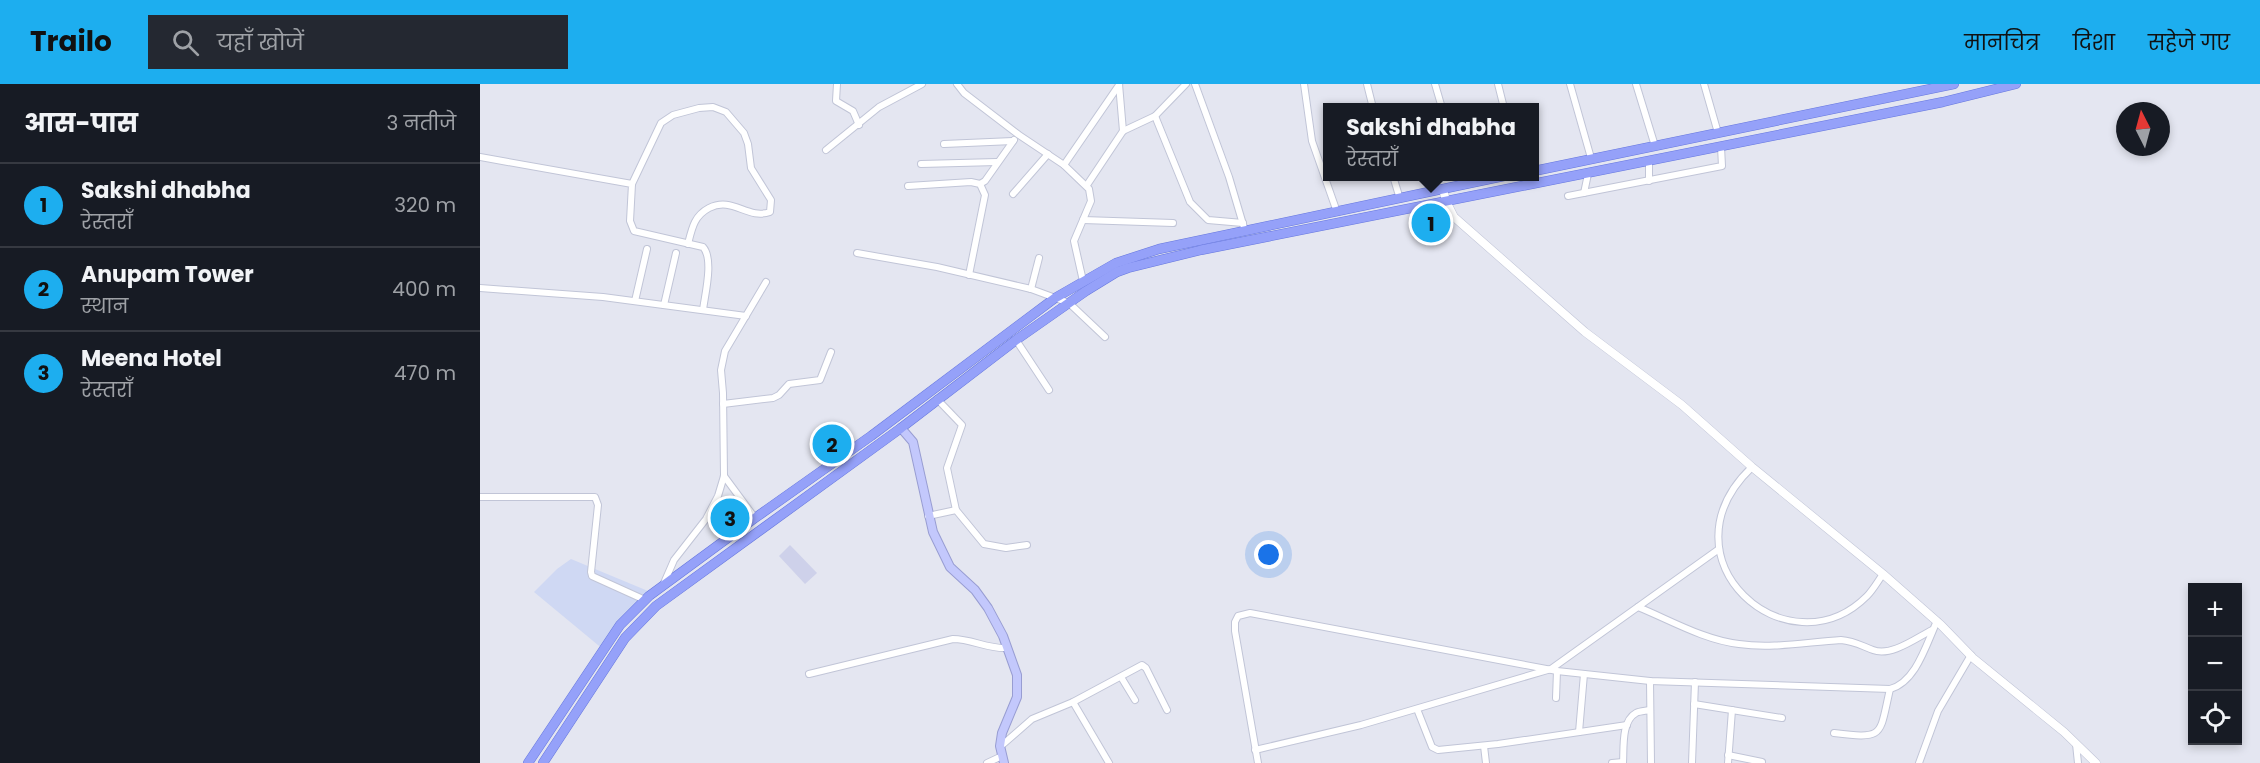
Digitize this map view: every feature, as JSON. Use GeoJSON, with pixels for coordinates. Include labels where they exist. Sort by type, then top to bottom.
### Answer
{"type":"FeatureCollection","features":[{"type":"Feature","properties":{"kind":"main road"},"geometry":{"type":"LineString","coordinates":[[1539,170],[1954,84]]}},
{"type":"Feature","properties":{"kind":"main road"},"geometry":{"type":"LineString","coordinates":[[543,763],[625,638],[642,619],[686,583],[901,428],[1016,340],[1117,272],[1201,250],[1266,239],[1359,218],[1943,102],[2016,84]]}},
{"type":"Feature","properties":{"kind":"main road"},"geometry":{"type":"LineString","coordinates":[[1631,151],[1634,164]]}},
{"type":"Feature","properties":{"kind":"main road"},"geometry":{"type":"LineString","coordinates":[[528,763],[620,625],[645,600],[768,508],[871,436],[1055,298],[1116,263],[1159,249],[1244,227],[1400,199],[1443,189],[1461,181]]}},
{"type":"Feature","properties":{"kind":"main road"},"geometry":{"type":"LineString","coordinates":[[901,428],[913,442],[915,448],[933,532],[950,567],[975,590],[988,608],[1017,675],[1018,689],[1005,723],[1002,755]]}},
{"type":"Feature","properties":{"kind":"main road"},"geometry":{"type":"LineString","coordinates":[[790,493],[798,503]]}},
{"type":"Feature","properties":{"kind":"main road"},"geometry":{"type":"LineString","coordinates":[[768,508],[776,519]]}},
{"type":"Feature","properties":{"kind":"street"},"geometry":{"type":"LineString","coordinates":[[837,84],[836,102],[853,111],[859,125]]}},
{"type":"Feature","properties":{"kind":"street"},"geometry":{"type":"LineString","coordinates":[[826,150],[879,107],[922,84]]}},
{"type":"Feature","properties":{"kind":"street"},"geometry":{"type":"LineString","coordinates":[[957,84],[964,93],[1019,135],[1064,165],[1087,185],[1091,201],[1074,241],[1083,281]]}},
{"type":"Feature","properties":{"kind":"street"},"geometry":{"type":"LineString","coordinates":[[1119,84],[1123,131]]}},
{"type":"Feature","properties":{"kind":"street"},"geometry":{"type":"LineString","coordinates":[[1064,165],[1119,84]]}},
{"type":"Feature","properties":{"kind":"street"},"geometry":{"type":"LineString","coordinates":[[1087,185],[1123,131],[1155,116],[1186,84]]}},
{"type":"Feature","properties":{"kind":"street"},"geometry":{"type":"LineString","coordinates":[[1155,116],[1190,202],[1208,220],[1244,227],[1229,177],[1195,84]]}},
{"type":"Feature","properties":{"kind":"street"},"geometry":{"type":"LineString","coordinates":[[1304,84],[1312,141],[1323,174]]}},
{"type":"Feature","properties":{"kind":"street"},"geometry":{"type":"LineString","coordinates":[[1367,84],[1372,103]]}},
{"type":"Feature","properties":{"kind":"street"},"geometry":{"type":"LineString","coordinates":[[1435,84],[1441,103]]}},
{"type":"Feature","properties":{"kind":"street"},"geometry":{"type":"LineString","coordinates":[[1498,84],[1503,103]]}},
{"type":"Feature","properties":{"kind":"street"},"geometry":{"type":"LineString","coordinates":[[1570,84],[1592,158]]}},
{"type":"Feature","properties":{"kind":"street"},"geometry":{"type":"LineString","coordinates":[[1636,84],[1655,146]]}},
{"type":"Feature","properties":{"kind":"street"},"geometry":{"type":"LineString","coordinates":[[1704,84],[1718,133]]}},
{"type":"Feature","properties":{"kind":"street"},"geometry":{"type":"LineString","coordinates":[[688,244],[698,215],[716,205],[729,204],[754,214],[770,212],[771,208],[769,193],[751,168],[744,133],[726,112],[713,106],[674,115],[660,123],[632,184],[630,221],[634,231],[688,244],[703,247],[708,256],[703,310]]}},
{"type":"Feature","properties":{"kind":"street"},"geometry":{"type":"LineString","coordinates":[[908,186],[971,182],[980,184],[985,181],[1019,135]]}},
{"type":"Feature","properties":{"kind":"street"},"geometry":{"type":"LineString","coordinates":[[944,144],[1013,141]]}},
{"type":"Feature","properties":{"kind":"street"},"geometry":{"type":"LineString","coordinates":[[1568,196],[1722,166],[1721,147]]}},
{"type":"Feature","properties":{"kind":"street"},"geometry":{"type":"LineString","coordinates":[[1013,194],[1048,154]]}},
{"type":"Feature","properties":{"kind":"street"},"geometry":{"type":"LineString","coordinates":[[480,157],[632,184]]}},
{"type":"Feature","properties":{"kind":"street"},"geometry":{"type":"LineString","coordinates":[[1649,161],[1649,181]]}},
{"type":"Feature","properties":{"kind":"street"},"geometry":{"type":"LineString","coordinates":[[921,164],[997,162]]}},
{"type":"Feature","properties":{"kind":"street"},"geometry":{"type":"LineString","coordinates":[[1584,193],[1588,174]]}},
{"type":"Feature","properties":{"kind":"street"},"geometry":{"type":"LineString","coordinates":[[1326,181],[1336,212]]}},
{"type":"Feature","properties":{"kind":"street"},"geometry":{"type":"LineString","coordinates":[[1395,181],[1400,199]]}},
{"type":"Feature","properties":{"kind":"street"},"geometry":{"type":"LineString","coordinates":[[969,275],[985,195],[980,184]]}},
{"type":"Feature","properties":{"kind":"street"},"geometry":{"type":"LineString","coordinates":[[1443,189],[1454,217],[1550,302],[1585,332],[1682,405],[1752,467],[1883,574],[1939,623],[1971,655],[2076,743],[2096,763]]}},
{"type":"Feature","properties":{"kind":"street"},"geometry":{"type":"LineString","coordinates":[[1083,220],[1173,223]]}},
{"type":"Feature","properties":{"kind":"street"},"geometry":{"type":"LineString","coordinates":[[635,301],[647,249]]}},
{"type":"Feature","properties":{"kind":"street"},"geometry":{"type":"LineString","coordinates":[[664,305],[676,253]]}},
{"type":"Feature","properties":{"kind":"street"},"geometry":{"type":"LineString","coordinates":[[857,253],[937,267],[1031,289],[1070,303],[1105,337]]}},
{"type":"Feature","properties":{"kind":"street"},"geometry":{"type":"LineString","coordinates":[[1031,289],[1039,258]]}},
{"type":"Feature","properties":{"kind":"street"},"geometry":{"type":"LineString","coordinates":[[662,587],[674,560],[706,519],[718,496],[724,476],[721,370],[725,351],[766,282]]}},
{"type":"Feature","properties":{"kind":"street"},"geometry":{"type":"LineString","coordinates":[[480,288],[603,297],[746,316]]}},
{"type":"Feature","properties":{"kind":"street"},"geometry":{"type":"LineString","coordinates":[[1016,340],[1049,390]]}},
{"type":"Feature","properties":{"kind":"street"},"geometry":{"type":"LineString","coordinates":[[723,404],[773,398],[789,384],[820,380],[831,352]]}},
{"type":"Feature","properties":{"kind":"street"},"geometry":{"type":"LineString","coordinates":[[937,399],[962,425],[947,468],[956,510],[984,544],[1006,548],[1027,545]]}},
{"type":"Feature","properties":{"kind":"street"},"geometry":{"type":"LineString","coordinates":[[1752,467],[1738,480],[1725,504],[1718,531],[1719,549],[1728,575],[1744,597],[1766,613],[1792,621],[1819,621],[1845,612],[1867,596],[1883,574]]}},
{"type":"Feature","properties":{"kind":"street"},"geometry":{"type":"LineString","coordinates":[[724,476],[755,518]]}},
{"type":"Feature","properties":{"kind":"street"},"geometry":{"type":"LineString","coordinates":[[480,497],[595,497],[598,505],[592,576],[645,600]]}},
{"type":"Feature","properties":{"kind":"street"},"geometry":{"type":"LineString","coordinates":[[928,516],[956,510]]}},
{"type":"Feature","properties":{"kind":"street"},"geometry":{"type":"LineString","coordinates":[[1255,750],[1361,725],[1554,670],[1719,549]]}},
{"type":"Feature","properties":{"kind":"street"},"geometry":{"type":"LineString","coordinates":[[1638,607],[1714,638],[1753,646],[1852,640],[1872,650],[1888,651],[1933,630]]}},
{"type":"Feature","properties":{"kind":"street"},"geometry":{"type":"LineString","coordinates":[[1258,763],[1234,631],[1238,616],[1244,614],[1584,674],[1650,681],[1890,689],[1901,686],[1910,676],[1933,630],[1939,623]]}},
{"type":"Feature","properties":{"kind":"street"},"geometry":{"type":"LineString","coordinates":[[809,674],[953,639],[963,639],[993,649],[1007,648]]}},
{"type":"Feature","properties":{"kind":"street"},"geometry":{"type":"LineString","coordinates":[[1919,763],[1938,711],[1971,655]]}},
{"type":"Feature","properties":{"kind":"street"},"geometry":{"type":"LineString","coordinates":[[987,763],[1002,755],[1032,719],[1073,702],[1142,665],[1167,710]]}},
{"type":"Feature","properties":{"kind":"street"},"geometry":{"type":"LineString","coordinates":[[1554,670],[1556,698]]}},
{"type":"Feature","properties":{"kind":"street"},"geometry":{"type":"LineString","coordinates":[[1579,732],[1584,674]]}},
{"type":"Feature","properties":{"kind":"street"},"geometry":{"type":"LineString","coordinates":[[1121,677],[1135,700]]}},
{"type":"Feature","properties":{"kind":"street"},"geometry":{"type":"LineString","coordinates":[[1650,681],[1651,763]]}},
{"type":"Feature","properties":{"kind":"street"},"geometry":{"type":"LineString","coordinates":[[1692,763],[1695,682]]}},
{"type":"Feature","properties":{"kind":"street"},"geometry":{"type":"LineString","coordinates":[[1834,733],[1867,736],[1878,731],[1882,725],[1890,689]]}},
{"type":"Feature","properties":{"kind":"street"},"geometry":{"type":"LineString","coordinates":[[1073,702],[1109,763]]}},
{"type":"Feature","properties":{"kind":"street"},"geometry":{"type":"LineString","coordinates":[[1694,704],[1782,718]]}},
{"type":"Feature","properties":{"kind":"street"},"geometry":{"type":"LineString","coordinates":[[1417,709],[1434,749],[1484,746],[1627,725]]}},
{"type":"Feature","properties":{"kind":"street"},"geometry":{"type":"LineString","coordinates":[[1612,763],[1623,762],[1627,725],[1630,718],[1636,713],[1650,710]]}},
{"type":"Feature","properties":{"kind":"street"},"geometry":{"type":"LineString","coordinates":[[1728,763],[1732,710]]}},
{"type":"Feature","properties":{"kind":"street"},"geometry":{"type":"LineString","coordinates":[[2076,743],[2078,763]]}},
{"type":"Feature","properties":{"kind":"street"},"geometry":{"type":"LineString","coordinates":[[1484,746],[1486,763]]}},
{"type":"Feature","properties":{"kind":"street"},"geometry":{"type":"LineString","coordinates":[[1728,755],[1762,762]]}},
{"type":"Feature","properties":{"kind":"shaded area"},"geometry":{"type":"Polygon","coordinates":[[[790,545],[817,573],[805,584],[779,556],[790,545]]]}},
{"type":"Feature","properties":{"kind":"shaded area"},"geometry":{"type":"Polygon","coordinates":[[[571,559],[648,591],[604,650],[534,592],[557,569],[571,559]]]}},
{"type":"Feature","properties":{"kind":"place","name":"Sakshi dhabha"},"geometry":{"type":"Point","coordinates":[1431,223]}},
{"type":"Feature","properties":{"kind":"place","name":"Anupam Tower"},"geometry":{"type":"Point","coordinates":[832,444]}},
{"type":"Feature","properties":{"kind":"place","name":"Meena Hotel"},"geometry":{"type":"Point","coordinates":[730,518]}}]}
